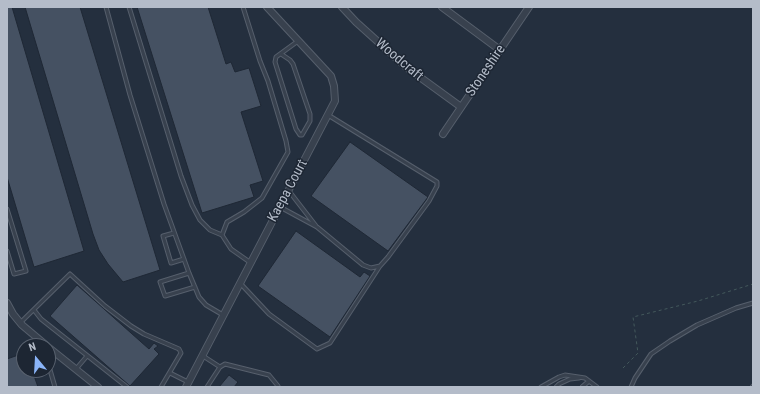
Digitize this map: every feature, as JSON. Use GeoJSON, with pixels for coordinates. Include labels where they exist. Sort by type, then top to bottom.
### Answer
{"type":"FeatureCollection","features":[{"type":"Feature","properties":{"kind":"street","name":"Kaepa Court"},"geometry":{"type":"LineString","coordinates":[[187,384],[335,101],[334,86],[331,76],[267,7]]}},
{"type":"Feature","properties":{"kind":"street","name":"Woodcraft"},"geometry":{"type":"LineString","coordinates":[[342,7],[356,22],[406,67],[461,107]]}},
{"type":"Feature","properties":{"kind":"street"},"geometry":{"type":"LineString","coordinates":[[442,7],[500,50]]}},
{"type":"Feature","properties":{"kind":"street","name":"Stoneshire"},"geometry":{"type":"LineString","coordinates":[[443,134],[529,7]]}},
{"type":"Feature","properties":{"kind":"street"},"geometry":{"type":"LineString","coordinates":[[7,303],[20,323],[38,338]]}},
{"type":"Feature","properties":{"kind":"street"},"geometry":{"type":"LineString","coordinates":[[56,353],[98,387]]}},
{"type":"Feature","properties":{"kind":"lane"},"geometry":{"type":"LineString","coordinates":[[106,7],[130,95],[164,204],[189,273],[199,297],[206,305],[223,315]]}},
{"type":"Feature","properties":{"kind":"lane"},"geometry":{"type":"LineString","coordinates":[[129,7],[181,176],[192,205],[200,220],[210,230],[222,236],[231,249],[251,263]]}},
{"type":"Feature","properties":{"kind":"lane"},"geometry":{"type":"LineString","coordinates":[[222,236],[227,222],[244,212],[262,198],[288,152],[268,81],[243,7]]}},
{"type":"Feature","properties":{"kind":"lane"},"geometry":{"type":"LineString","coordinates":[[281,54],[293,64],[310,114],[310,120],[302,135],[300,135],[296,129],[275,66],[275,59],[281,54],[298,41]]}},
{"type":"Feature","properties":{"kind":"lane"},"geometry":{"type":"LineString","coordinates":[[240,283],[269,314],[317,349],[330,343],[380,266],[429,201],[437,186],[437,182],[328,115]]}},
{"type":"Feature","properties":{"kind":"lane"},"geometry":{"type":"LineString","coordinates":[[289,190],[317,227]]}},
{"type":"Feature","properties":{"kind":"lane"},"geometry":{"type":"LineString","coordinates":[[280,207],[317,227],[363,265],[371,268],[380,266]]}},
{"type":"Feature","properties":{"kind":"lane"},"geometry":{"type":"LineString","coordinates":[[7,209],[26,270],[14,274],[7,251]]}},
{"type":"Feature","properties":{"kind":"lane"},"geometry":{"type":"LineString","coordinates":[[174,233],[163,236],[171,263],[184,258]]}},
{"type":"Feature","properties":{"kind":"lane"},"geometry":{"type":"LineString","coordinates":[[189,273],[160,282],[165,296],[195,287]]}},
{"type":"Feature","properties":{"kind":"lane"},"geometry":{"type":"LineString","coordinates":[[20,323],[70,274],[105,306],[131,326],[144,334],[179,349],[181,353],[161,387]]}},
{"type":"Feature","properties":{"kind":"lane"},"geometry":{"type":"LineString","coordinates":[[631,387],[635,378],[652,354],[670,341],[697,325],[736,308],[753,303]]}},
{"type":"Feature","properties":{"kind":"lane"},"geometry":{"type":"LineString","coordinates":[[34,310],[41,319],[127,387]]}},
{"type":"Feature","properties":{"kind":"lane"},"geometry":{"type":"LineString","coordinates":[[202,355],[220,367]]}},
{"type":"Feature","properties":{"kind":"lane"},"geometry":{"type":"LineString","coordinates":[[76,369],[87,356]]}},
{"type":"Feature","properties":{"kind":"lane"},"geometry":{"type":"LineString","coordinates":[[207,387],[220,367],[225,364],[269,375],[278,387]]}},
{"type":"Feature","properties":{"kind":"lane"},"geometry":{"type":"LineString","coordinates":[[170,373],[187,384]]}},
{"type":"Feature","properties":{"kind":"lane"},"geometry":{"type":"LineString","coordinates":[[541,387],[565,375],[580,377],[597,387]]}},
{"type":"Feature","properties":{"kind":"lane"},"geometry":{"type":"LineString","coordinates":[[556,387],[570,379],[580,377]]}},
{"type":"Feature","properties":{"kind":"lane"},"geometry":{"type":"LineString","coordinates":[[582,387],[589,381]]}},
{"type":"Feature","properties":{"kind":"path"},"geometry":{"type":"LineString","coordinates":[[623,368],[638,353],[634,317],[698,301],[753,284]]}},
{"type":"Feature","properties":{"kind":"building"},"geometry":{"type":"Polygon","coordinates":[[[7,7],[12,7],[84,251],[34,267],[7,177],[7,7]]]}},
{"type":"Feature","properties":{"kind":"building"},"geometry":{"type":"Polygon","coordinates":[[[25,7],[80,7],[160,270],[123,282],[99,250],[25,7]]]}},
{"type":"Feature","properties":{"kind":"building"},"geometry":{"type":"Polygon","coordinates":[[[137,7],[208,7],[226,64],[231,62],[235,72],[249,68],[261,106],[241,112],[263,181],[250,185],[254,197],[202,213],[137,7]]]}},
{"type":"Feature","properties":{"kind":"building"},"geometry":{"type":"Polygon","coordinates":[[[350,142],[428,197],[388,251],[311,196],[350,142]]]}},
{"type":"Feature","properties":{"kind":"building"},"geometry":{"type":"Polygon","coordinates":[[[296,231],[360,277],[364,272],[370,276],[330,337],[258,286],[296,231]]]}},
{"type":"Feature","properties":{"kind":"building"},"geometry":{"type":"Polygon","coordinates":[[[77,285],[149,349],[154,343],[158,346],[154,349],[159,354],[130,386],[50,316],[77,285]]]}},
{"type":"Feature","properties":{"kind":"building"},"geometry":{"type":"Polygon","coordinates":[[[16,356],[16,378],[35,378],[38,387],[7,387],[7,359],[16,356]]]}},
{"type":"Feature","properties":{"kind":"building"},"geometry":{"type":"Polygon","coordinates":[[[229,375],[238,382],[234,387],[219,387],[229,375]]]}}]}
